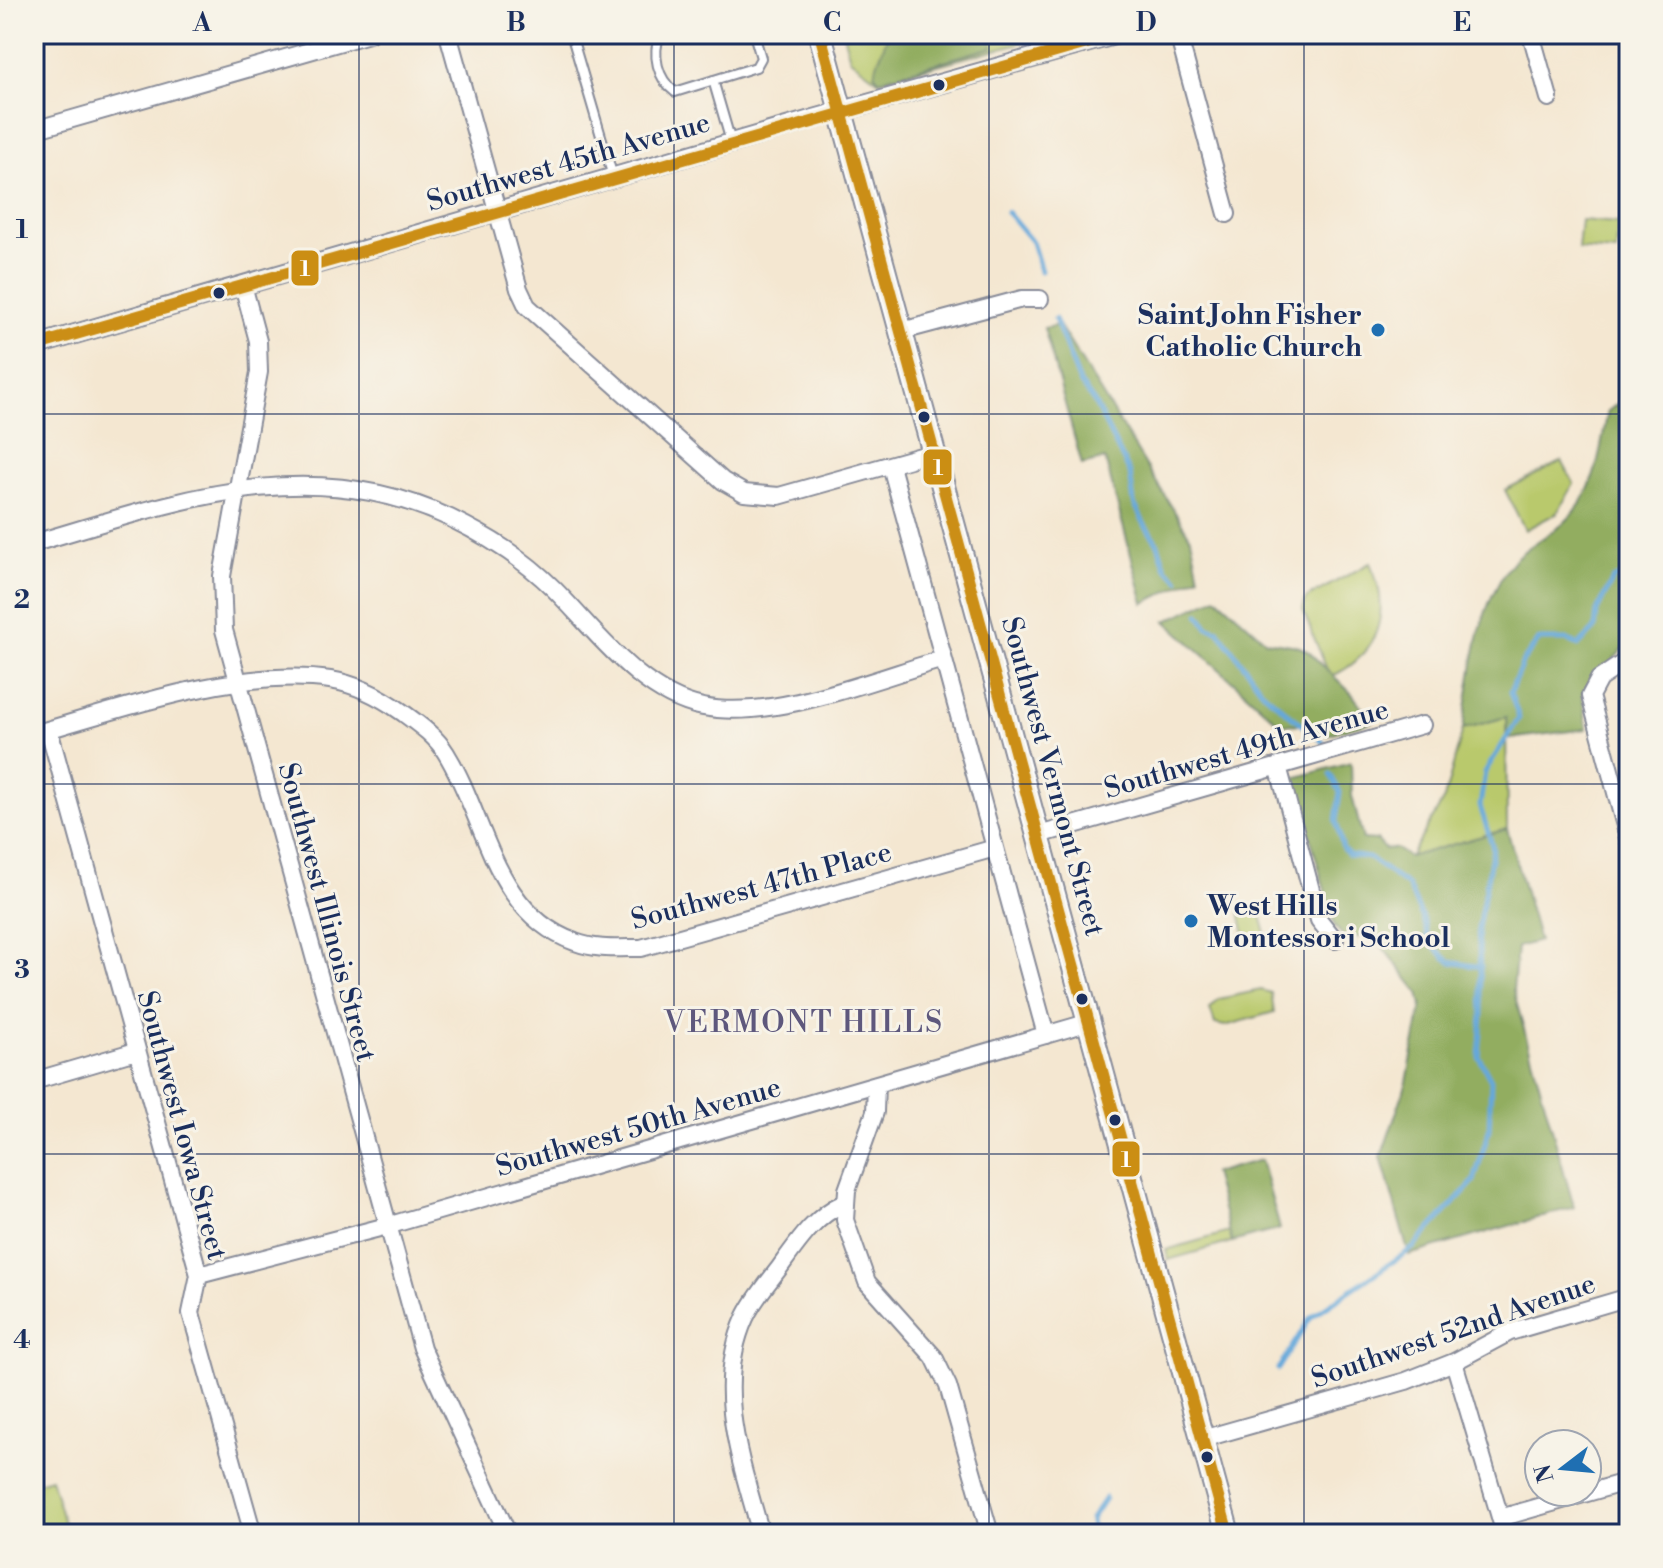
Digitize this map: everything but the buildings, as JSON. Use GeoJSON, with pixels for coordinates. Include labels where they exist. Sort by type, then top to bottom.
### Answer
{"type":"FeatureCollection","features":[{"type":"Feature","properties":{"kind":"main road","name":"Southwest Vermont Street"},"geometry":{"type":"LineString","coordinates":[[820,34],[1228,1534]]}},
{"type":"Feature","properties":{"kind":"street"},"geometry":{"type":"LineString","coordinates":[[34,130],[369,34]]}},
{"type":"Feature","properties":{"kind":"street"},"geometry":{"type":"LineString","coordinates":[[448,34],[519,289],[527,306],[736,489],[755,496],[779,496],[935,452]]}},
{"type":"Feature","properties":{"kind":"street","name":"Southwest 45th Avenue"},"geometry":{"type":"LineString","coordinates":[[34,346],[731,142],[1118,34]]}},
{"type":"Feature","properties":{"kind":"street"},"geometry":{"type":"LineString","coordinates":[[1178,34],[1227,214]]}},
{"type":"Feature","properties":{"kind":"street"},"geometry":{"type":"LineString","coordinates":[[1531,34],[1549,98]]}},
{"type":"Feature","properties":{"kind":"street","name":"Southwest Illinois Street"},"geometry":{"type":"LineString","coordinates":[[243,285],[258,341],[259,372],[237,489],[221,603],[239,684],[427,1363],[508,1534]]}},
{"type":"Feature","properties":{"kind":"street"},"geometry":{"type":"LineString","coordinates":[[902,331],[1022,299],[1040,299]]}},
{"type":"Feature","properties":{"kind":"street"},"geometry":{"type":"LineString","coordinates":[[891,466],[1046,1035]]}},
{"type":"Feature","properties":{"kind":"street"},"geometry":{"type":"LineString","coordinates":[[34,543],[186,499],[237,489],[338,485],[428,508],[509,550],[540,575],[645,680],[680,700],[734,711],[767,709],[943,659]]}},
{"type":"Feature","properties":{"kind":"street"},"geometry":{"type":"LineString","coordinates":[[1629,659],[1599,679],[1590,696],[1623,795],[1629,841]]}},
{"type":"Feature","properties":{"kind":"street","name":"Southwest 47th Place"},"geometry":{"type":"LineString","coordinates":[[42,732],[132,704],[239,684],[296,678],[332,680],[377,696],[418,723],[444,750],[511,894],[548,928],[575,942],[596,947],[651,946],[995,848]]}},
{"type":"Feature","properties":{"kind":"street","name":"Southwest 49th Avenue"},"geometry":{"type":"LineString","coordinates":[[1039,835],[1422,725]]}},
{"type":"Feature","properties":{"kind":"street","name":"Southwest Iowa Street"},"geometry":{"type":"LineString","coordinates":[[42,732],[199,1275],[191,1313],[253,1534]]}},
{"type":"Feature","properties":{"kind":"street"},"geometry":{"type":"LineString","coordinates":[[1278,766],[1319,920],[1335,940]]}},
{"type":"Feature","properties":{"kind":"street","name":"Southwest 50th Avenue"},"geometry":{"type":"LineString","coordinates":[[199,1275],[387,1226],[1090,1022]]}},
{"type":"Feature","properties":{"kind":"street"},"geometry":{"type":"LineString","coordinates":[[34,1081],[136,1051]]}},
{"type":"Feature","properties":{"kind":"street"},"geometry":{"type":"LineString","coordinates":[[876,1084],[875,1112],[844,1203],[849,1232],[867,1282],[934,1357],[948,1386],[990,1534]]}},
{"type":"Feature","properties":{"kind":"street"},"geometry":{"type":"LineString","coordinates":[[761,1534],[731,1411],[737,1344],[756,1300],[804,1234],[832,1208],[844,1203]]}},
{"type":"Feature","properties":{"kind":"street","name":"Southwest 52nd Avenue"},"geometry":{"type":"LineString","coordinates":[[1202,1439],[1406,1381],[1454,1362],[1510,1332],[1629,1297]]}},
{"type":"Feature","properties":{"kind":"street"},"geometry":{"type":"LineString","coordinates":[[1454,1362],[1502,1526],[1629,1481]]}},
{"type":"Feature","properties":{"kind":"lane"},"geometry":{"type":"LineString","coordinates":[[660,34],[654,49],[664,84],[675,92],[756,67],[761,58],[754,34]]}},
{"type":"Feature","properties":{"kind":"lane"},"geometry":{"type":"LineString","coordinates":[[572,37],[613,177]]}},
{"type":"Feature","properties":{"kind":"lane"},"geometry":{"type":"LineString","coordinates":[[713,80],[731,142]]}},
{"type":"Feature","properties":{"kind":"green space"},"geometry":{"type":"Polygon","coordinates":[[[843,34],[1053,34],[879,81],[850,59],[843,34]]]}},
{"type":"Feature","properties":{"kind":"green space"},"geometry":{"type":"Polygon","coordinates":[[[888,34],[989,34],[993,47],[879,80],[874,73],[888,34]]]}},
{"type":"Feature","properties":{"kind":"green space"},"geometry":{"type":"Polygon","coordinates":[[[1581,220],[1618,223],[1616,252],[1578,249],[1581,220]]]}},
{"type":"Feature","properties":{"kind":"green space"},"geometry":{"type":"Polygon","coordinates":[[[1059,325],[1191,538],[1199,576],[1144,603],[1105,459],[1082,465],[1044,328],[1059,325]]]}},
{"type":"Feature","properties":{"kind":"green space"},"geometry":{"type":"Polygon","coordinates":[[[1629,395],[1629,594],[1622,596],[1626,646],[1582,693],[1587,729],[1507,739],[1506,717],[1463,729],[1482,623],[1498,583],[1516,558],[1561,525],[1578,508],[1596,468],[1608,411],[1629,395]]]}},
{"type":"Feature","properties":{"kind":"green space"},"geometry":{"type":"Polygon","coordinates":[[[1562,461],[1574,484],[1557,513],[1525,530],[1505,490],[1562,461]]]}},
{"type":"Feature","properties":{"kind":"green space"},"geometry":{"type":"Polygon","coordinates":[[[1370,563],[1380,598],[1377,629],[1360,657],[1330,677],[1303,610],[1306,598],[1370,563]]]}},
{"type":"Feature","properties":{"kind":"green space"},"geometry":{"type":"Polygon","coordinates":[[[1217,597],[1266,641],[1298,646],[1309,652],[1352,694],[1372,722],[1326,735],[1308,725],[1280,724],[1166,621],[1217,597]]]}},
{"type":"Feature","properties":{"kind":"green space"},"geometry":{"type":"Polygon","coordinates":[[[1506,717],[1507,829],[1410,857],[1444,799],[1463,729],[1506,717]]]}},
{"type":"Feature","properties":{"kind":"green space"},"geometry":{"type":"Polygon","coordinates":[[[1351,762],[1352,796],[1363,839],[1377,840],[1385,849],[1395,848],[1409,857],[1507,829],[1539,941],[1517,947],[1513,990],[1574,1207],[1409,1255],[1381,1157],[1407,1082],[1422,1005],[1419,993],[1371,933],[1347,940],[1335,927],[1294,778],[1351,762]]]}},
{"type":"Feature","properties":{"kind":"green space"},"geometry":{"type":"Polygon","coordinates":[[[1252,906],[1259,909],[1265,930],[1262,938],[1251,942],[1246,939],[1240,912],[1252,906]]]}},
{"type":"Feature","properties":{"kind":"green space"},"geometry":{"type":"Polygon","coordinates":[[[1261,990],[1271,993],[1274,1012],[1225,1026],[1215,1024],[1210,1009],[1219,999],[1261,990]]]}},
{"type":"Feature","properties":{"kind":"green space"},"geometry":{"type":"Polygon","coordinates":[[[1261,1160],[1280,1229],[1232,1242],[1213,1173],[1261,1160]]]}},
{"type":"Feature","properties":{"kind":"green space"},"geometry":{"type":"Polygon","coordinates":[[[1229,1232],[1232,1242],[1168,1260],[1166,1250],[1229,1232]]]}},
{"type":"Feature","properties":{"kind":"green space"},"geometry":{"type":"Polygon","coordinates":[[[51,1478],[67,1534],[35,1534],[34,1483],[51,1478]]]}},
{"type":"Feature","properties":{"kind":"waterway"},"geometry":{"type":"LineString","coordinates":[[1007,212],[1032,242],[1041,271]]}},
{"type":"Feature","properties":{"kind":"waterway"},"geometry":{"type":"LineString","coordinates":[[1055,319],[1080,383],[1094,402],[1130,473],[1134,503],[1158,544],[1166,568],[1179,580]]}},
{"type":"Feature","properties":{"kind":"waterway"},"geometry":{"type":"LineString","coordinates":[[1278,1369],[1311,1317],[1413,1248],[1474,1181],[1489,1130],[1491,1080],[1479,1057],[1482,1013],[1478,928],[1493,848],[1480,806],[1485,772],[1519,718],[1510,692],[1523,661],[1539,640],[1566,640],[1579,645],[1595,629],[1597,611],[1613,579],[1629,573]]}},
{"type":"Feature","properties":{"kind":"waterway"},"geometry":{"type":"LineString","coordinates":[[1199,614],[1208,627],[1218,630],[1264,693],[1324,743]]}},
{"type":"Feature","properties":{"kind":"waterway"},"geometry":{"type":"LineString","coordinates":[[1330,774],[1340,792],[1336,821],[1343,849],[1349,855],[1369,858],[1408,886],[1423,919],[1429,942],[1450,962],[1481,967]]}},
{"type":"Feature","properties":{"kind":"waterway"},"geometry":{"type":"LineString","coordinates":[[1092,1534],[1091,1519],[1105,1498]]}},
{"type":"Feature","properties":{"kind":"transit line","name":"1"},"geometry":{"type":"LineString","coordinates":[[820,34],[1228,1534]]}},
{"type":"Feature","properties":{"kind":"transit line","name":"1"},"geometry":{"type":"LineString","coordinates":[[34,346],[1118,34]]}},
{"type":"Feature","properties":{"kind":"place","name":"Saint John Fisher Catholic Church"},"geometry":{"type":"Point","coordinates":[1378,330]}},
{"type":"Feature","properties":{"kind":"place","name":"West Hills Montessori School"},"geometry":{"type":"Point","coordinates":[1191,921]}},
{"type":"Feature","properties":{"kind":"district","name":"VERMONT HILLS"},"geometry":{"type":"Point","coordinates":[804,1022]}}]}
